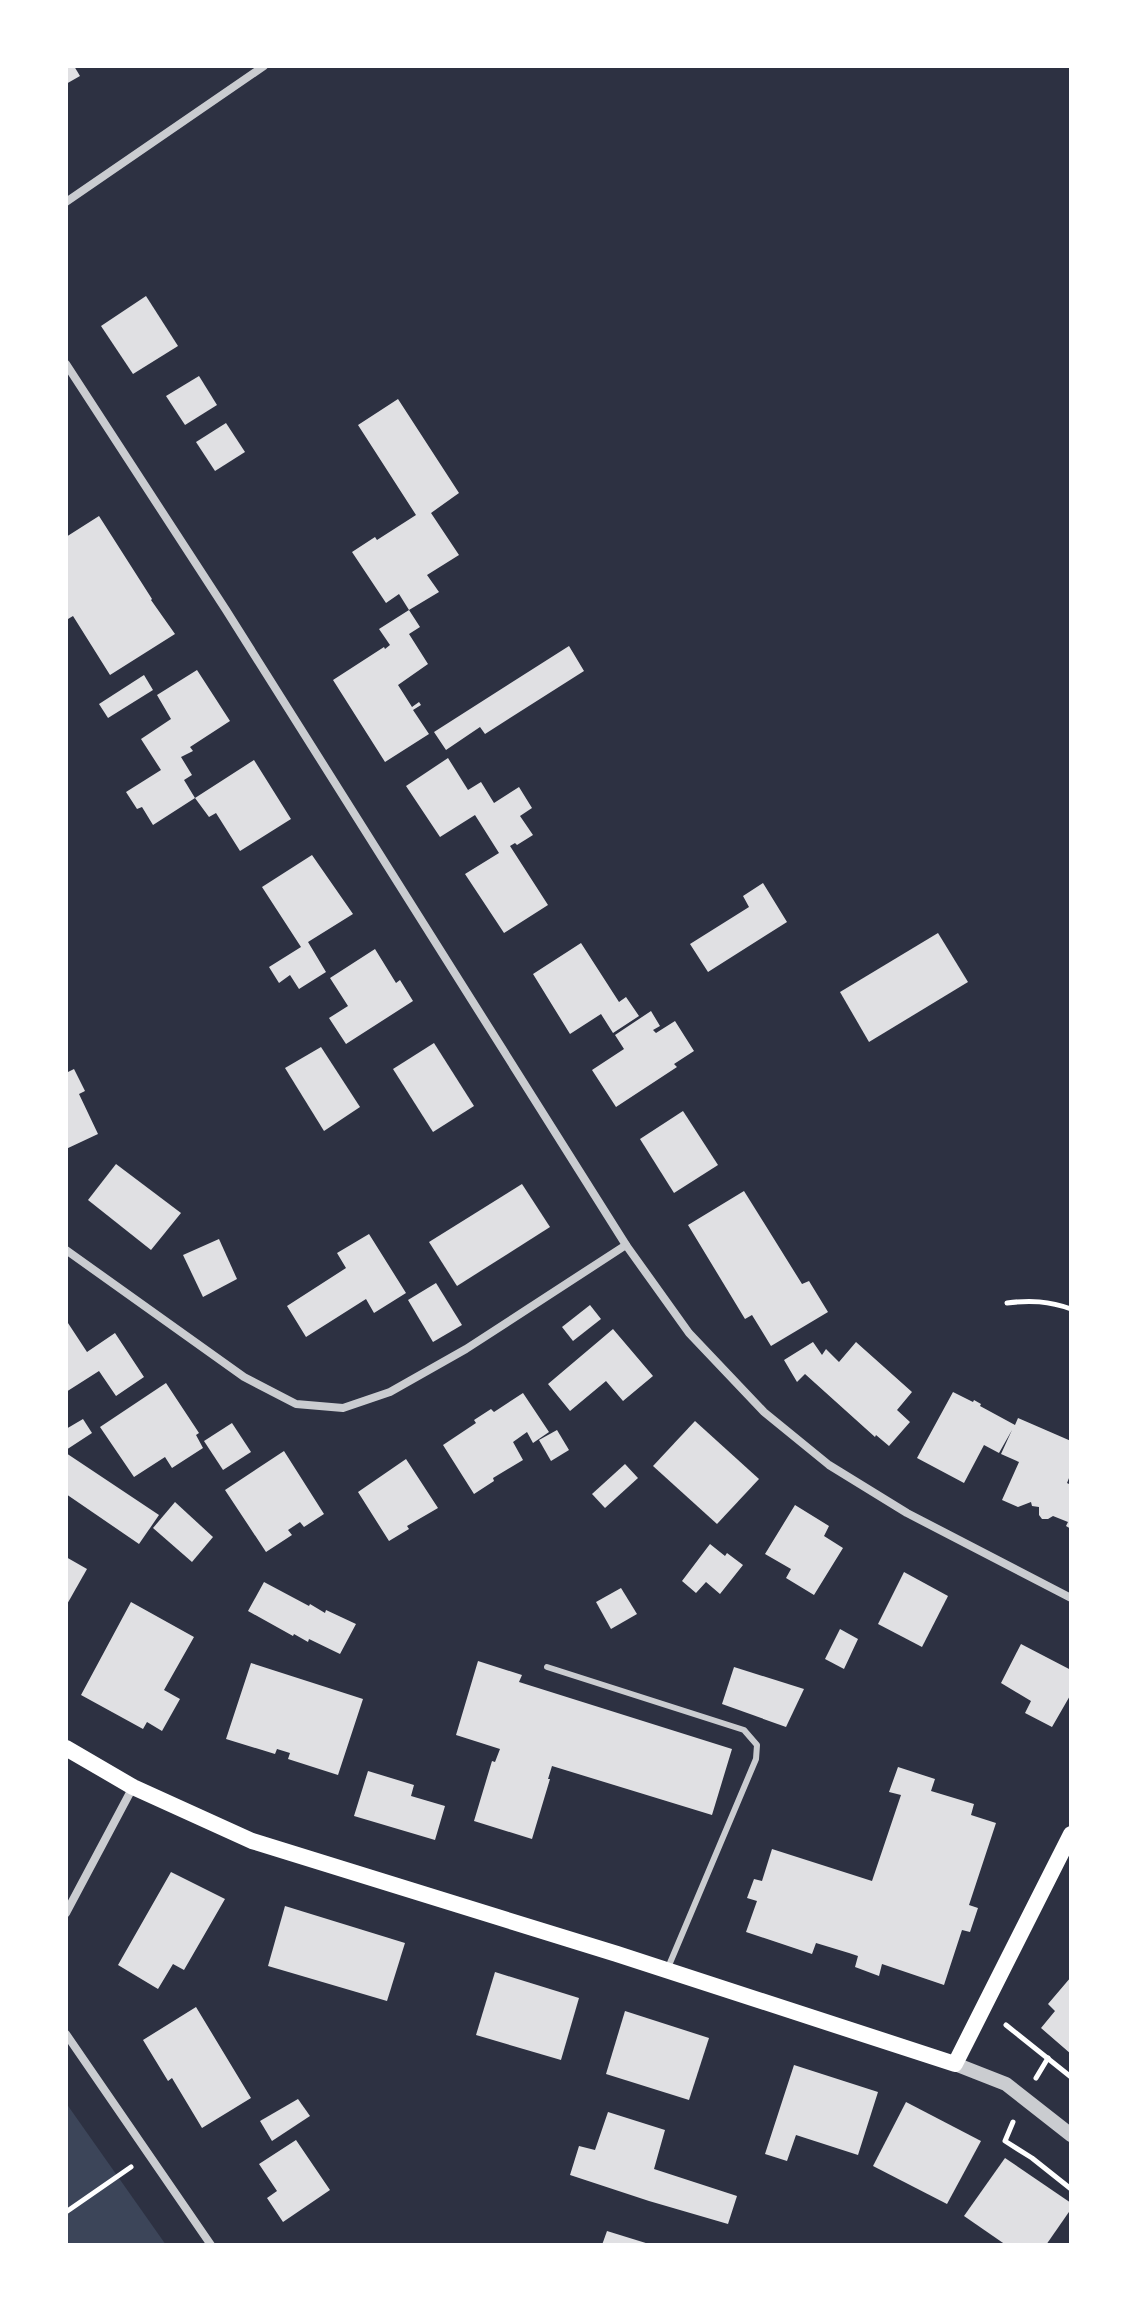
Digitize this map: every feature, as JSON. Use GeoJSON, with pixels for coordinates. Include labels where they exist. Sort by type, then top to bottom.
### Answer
{"type":"FeatureCollection","features":[{"type":"Feature","properties":{"kind":"main road"},"geometry":{"type":"LineString","coordinates":[[66,1748],[133,1787],[252,1841],[667,1970],[955,2064],[1071,1834]]}},
{"type":"Feature","properties":{"kind":"street"},"geometry":{"type":"LineString","coordinates":[[66,202],[264,66]]}},
{"type":"Feature","properties":{"kind":"street"},"geometry":{"type":"LineString","coordinates":[[66,364],[226,610],[626,1245],[689,1333],[764,1412],[829,1465],[907,1513],[1071,1598]]}},
{"type":"Feature","properties":{"kind":"street"},"geometry":{"type":"LineString","coordinates":[[66,1250],[244,1377],[296,1404],[343,1408],[390,1392],[466,1349],[626,1245]]}},
{"type":"Feature","properties":{"kind":"street"},"geometry":{"type":"LineString","coordinates":[[66,1913],[133,1787]]}},
{"type":"Feature","properties":{"kind":"street"},"geometry":{"type":"LineString","coordinates":[[66,2034],[211,2245]]}},
{"type":"Feature","properties":{"kind":"street"},"geometry":{"type":"LineString","coordinates":[[955,2064],[1006,2084],[1071,2135]]}},
{"type":"Feature","properties":{"kind":"lane"},"geometry":{"type":"LineString","coordinates":[[547,1667],[744,1730],[757,1745],[756,1759],[667,1970]]}},
{"type":"Feature","properties":{"kind":"path"},"geometry":{"type":"LineString","coordinates":[[1007,1303],[1028,1300],[1071,1309]]}},
{"type":"Feature","properties":{"kind":"path"},"geometry":{"type":"LineString","coordinates":[[982,2010],[1017,2032],[1071,2077]]}},
{"type":"Feature","properties":{"kind":"path"},"geometry":{"type":"LineString","coordinates":[[66,2212],[149,2155]]}},
{"type":"Feature","properties":{"kind":"shaded area"},"geometry":{"type":"Polygon","coordinates":[[[66,2103],[166,2245],[66,2245],[66,2103]]]}},
{"type":"Feature","properties":{"kind":"building"},"geometry":{"type":"Polygon","coordinates":[[[66,66],[74,66],[80,76],[66,84],[66,66]]]}},
{"type":"Feature","properties":{"kind":"building"},"geometry":{"type":"Polygon","coordinates":[[[146,296],[178,346],[133,374],[101,326],[146,296]]]}},
{"type":"Feature","properties":{"kind":"building"},"geometry":{"type":"Polygon","coordinates":[[[199,376],[217,405],[185,425],[166,396],[199,376]]]}},
{"type":"Feature","properties":{"kind":"building"},"geometry":{"type":"Polygon","coordinates":[[[398,399],[459,493],[431,513],[459,555],[427,575],[439,592],[409,610],[399,594],[386,603],[352,552],[416,515],[358,425],[398,399]]]}},
{"type":"Feature","properties":{"kind":"building"},"geometry":{"type":"Polygon","coordinates":[[[226,423],[245,452],[215,471],[196,442],[226,423]]]}},
{"type":"Feature","properties":{"kind":"building"},"geometry":{"type":"Polygon","coordinates":[[[99,516],[175,634],[110,675],[73,616],[68,619],[66,616],[66,537],[99,516]]]}},
{"type":"Feature","properties":{"kind":"building"},"geometry":{"type":"Polygon","coordinates":[[[409,610],[420,627],[409,634],[428,664],[398,685],[412,707],[419,702],[421,705],[413,710],[429,734],[385,762],[333,680],[390,645],[379,629],[409,610]]]}},
{"type":"Feature","properties":{"kind":"building"},"geometry":{"type":"Polygon","coordinates":[[[569,646],[584,671],[485,734],[480,727],[446,750],[434,732],[569,646]]]}},
{"type":"Feature","properties":{"kind":"building"},"geometry":{"type":"Polygon","coordinates":[[[197,670],[230,721],[190,747],[193,751],[181,757],[192,775],[184,780],[195,798],[153,825],[142,807],[137,809],[126,792],[161,770],[141,739],[171,719],[157,695],[197,670]]]}},
{"type":"Feature","properties":{"kind":"building"},"geometry":{"type":"Polygon","coordinates":[[[144,675],[153,690],[108,718],[99,704],[144,675]]]}},
{"type":"Feature","properties":{"kind":"building"},"geometry":{"type":"Polygon","coordinates":[[[448,758],[468,790],[481,782],[494,803],[519,787],[532,808],[520,816],[533,835],[510,846],[548,905],[504,933],[465,874],[499,853],[475,815],[440,837],[406,786],[448,758]]]}},
{"type":"Feature","properties":{"kind":"building"},"geometry":{"type":"Polygon","coordinates":[[[254,760],[291,819],[240,851],[216,813],[209,817],[195,798],[254,760]]]}},
{"type":"Feature","properties":{"kind":"building"},"geometry":{"type":"Polygon","coordinates":[[[312,855],[353,914],[308,942],[326,972],[299,989],[290,975],[279,983],[269,967],[301,947],[262,887],[312,855]]]}},
{"type":"Feature","properties":{"kind":"building"},"geometry":{"type":"Polygon","coordinates":[[[763,883],[787,922],[708,972],[690,944],[749,907],[743,896],[763,883]]]}},
{"type":"Feature","properties":{"kind":"building"},"geometry":{"type":"Polygon","coordinates":[[[938,933],[968,982],[869,1042],[840,992],[938,933]]]}},
{"type":"Feature","properties":{"kind":"building"},"geometry":{"type":"Polygon","coordinates":[[[581,943],[619,1002],[626,997],[639,1016],[613,1033],[601,1014],[570,1034],[533,974],[581,943]]]}},
{"type":"Feature","properties":{"kind":"building"},"geometry":{"type":"Polygon","coordinates":[[[375,949],[396,983],[400,980],[413,1001],[346,1044],[329,1018],[348,1006],[330,978],[375,949]]]}},
{"type":"Feature","properties":{"kind":"building"},"geometry":{"type":"Polygon","coordinates":[[[651,1011],[660,1026],[653,1030],[656,1033],[675,1021],[694,1051],[674,1064],[677,1067],[616,1107],[592,1070],[624,1049],[615,1035],[651,1011]]]}},
{"type":"Feature","properties":{"kind":"building"},"geometry":{"type":"Polygon","coordinates":[[[434,1043],[474,1106],[433,1132],[393,1069],[434,1043]]]}},
{"type":"Feature","properties":{"kind":"building"},"geometry":{"type":"Polygon","coordinates":[[[321,1047],[360,1107],[324,1131],[285,1068],[321,1047]]]}},
{"type":"Feature","properties":{"kind":"building"},"geometry":{"type":"Polygon","coordinates":[[[74,1069],[85,1091],[79,1094],[98,1134],[66,1149],[66,1073],[74,1069]]]}},
{"type":"Feature","properties":{"kind":"building"},"geometry":{"type":"Polygon","coordinates":[[[683,1111],[718,1165],[674,1193],[640,1139],[683,1111]]]}},
{"type":"Feature","properties":{"kind":"building"},"geometry":{"type":"Polygon","coordinates":[[[116,1164],[181,1213],[151,1250],[88,1200],[116,1164]]]}},
{"type":"Feature","properties":{"kind":"building"},"geometry":{"type":"Polygon","coordinates":[[[522,1184],[550,1227],[457,1286],[429,1242],[522,1184]]]}},
{"type":"Feature","properties":{"kind":"building"},"geometry":{"type":"Polygon","coordinates":[[[744,1191],[802,1284],[809,1281],[828,1312],[771,1346],[752,1315],[745,1319],[688,1225],[744,1191]]]}},
{"type":"Feature","properties":{"kind":"building"},"geometry":{"type":"Polygon","coordinates":[[[369,1234],[406,1293],[374,1313],[366,1299],[306,1337],[287,1306],[346,1268],[337,1253],[369,1234]]]}},
{"type":"Feature","properties":{"kind":"building"},"geometry":{"type":"Polygon","coordinates":[[[219,1239],[237,1279],[203,1297],[183,1255],[219,1239]]]}},
{"type":"Feature","properties":{"kind":"building"},"geometry":{"type":"Polygon","coordinates":[[[436,1283],[462,1325],[433,1342],[408,1300],[436,1283]]]}},
{"type":"Feature","properties":{"kind":"building"},"geometry":{"type":"Polygon","coordinates":[[[590,1305],[601,1319],[573,1341],[562,1327],[590,1305]]]}},
{"type":"Feature","properties":{"kind":"building"},"geometry":{"type":"Polygon","coordinates":[[[66,1320],[87,1352],[115,1333],[144,1377],[116,1396],[99,1371],[66,1392],[66,1320]]]}},
{"type":"Feature","properties":{"kind":"building"},"geometry":{"type":"Polygon","coordinates":[[[613,1329],[653,1376],[623,1401],[606,1381],[570,1411],[548,1384],[613,1329]]]}},
{"type":"Feature","properties":{"kind":"building"},"geometry":{"type":"Polygon","coordinates":[[[813,1342],[822,1355],[826,1349],[839,1362],[856,1342],[912,1392],[897,1410],[910,1422],[889,1446],[805,1374],[797,1382],[784,1360],[813,1342]]]}},
{"type":"Feature","properties":{"kind":"building"},"geometry":{"type":"Polygon","coordinates":[[[166,1383],[199,1433],[196,1435],[203,1448],[172,1468],[165,1457],[134,1477],[100,1427],[166,1383]]]}},
{"type":"Feature","properties":{"kind":"building"},"geometry":{"type":"Polygon","coordinates":[[[953,1392],[974,1400],[1015,1425],[1018,1418],[1071,1441],[1071,1473],[1067,1483],[1071,1485],[1071,1529],[1066,1526],[1068,1522],[1053,1516],[1042,1519],[1039,1507],[1032,1506],[1031,1502],[1018,1507],[1002,1500],[1019,1462],[1001,1454],[1012,1430],[999,1453],[984,1445],[964,1483],[917,1458],[953,1392]]]}},
{"type":"Feature","properties":{"kind":"building"},"geometry":{"type":"Polygon","coordinates":[[[523,1393],[549,1432],[533,1443],[527,1432],[513,1442],[523,1460],[474,1494],[443,1445],[476,1423],[474,1420],[491,1409],[494,1412],[523,1393]]]}},
{"type":"Feature","properties":{"kind":"building"},"geometry":{"type":"Polygon","coordinates":[[[83,1419],[92,1433],[66,1450],[66,1429],[83,1419]]]}},
{"type":"Feature","properties":{"kind":"building"},"geometry":{"type":"Polygon","coordinates":[[[695,1421],[759,1479],[717,1524],[653,1466],[695,1421]]]}},
{"type":"Feature","properties":{"kind":"building"},"geometry":{"type":"Polygon","coordinates":[[[232,1423],[251,1452],[223,1470],[204,1441],[232,1423]]]}},
{"type":"Feature","properties":{"kind":"building"},"geometry":{"type":"Polygon","coordinates":[[[557,1430],[569,1450],[551,1461],[539,1440],[557,1430]]]}},
{"type":"Feature","properties":{"kind":"building"},"geometry":{"type":"Polygon","coordinates":[[[284,1451],[324,1514],[304,1527],[300,1522],[288,1530],[292,1535],[266,1552],[225,1490],[284,1451]]]}},
{"type":"Feature","properties":{"kind":"building"},"geometry":{"type":"Polygon","coordinates":[[[66,1453],[159,1515],[139,1544],[66,1494],[66,1453]]]}},
{"type":"Feature","properties":{"kind":"building"},"geometry":{"type":"Polygon","coordinates":[[[406,1459],[438,1508],[389,1541],[358,1492],[406,1459]]]}},
{"type":"Feature","properties":{"kind":"building"},"geometry":{"type":"Polygon","coordinates":[[[625,1464],[638,1478],[605,1508],[592,1494],[625,1464]]]}},
{"type":"Feature","properties":{"kind":"building"},"geometry":{"type":"Polygon","coordinates":[[[175,1502],[213,1537],[192,1562],[153,1528],[175,1502]]]}},
{"type":"Feature","properties":{"kind":"building"},"geometry":{"type":"Polygon","coordinates":[[[795,1505],[829,1526],[824,1536],[843,1548],[814,1595],[786,1578],[791,1569],[765,1554],[795,1505]]]}},
{"type":"Feature","properties":{"kind":"building"},"geometry":{"type":"Polygon","coordinates":[[[710,1544],[743,1565],[720,1594],[706,1582],[696,1593],[682,1581],[710,1544]]]}},
{"type":"Feature","properties":{"kind":"building"},"geometry":{"type":"Polygon","coordinates":[[[66,1557],[87,1569],[66,1606],[66,1557]]]}},
{"type":"Feature","properties":{"kind":"building"},"geometry":{"type":"Polygon","coordinates":[[[904,1572],[948,1596],[922,1647],[878,1624],[904,1572]]]}},
{"type":"Feature","properties":{"kind":"building"},"geometry":{"type":"Polygon","coordinates":[[[264,1582],[309,1606],[356,1624],[340,1654],[309,1639],[308,1642],[293,1636],[248,1611],[264,1582]]]}},
{"type":"Feature","properties":{"kind":"building"},"geometry":{"type":"Polygon","coordinates":[[[621,1588],[637,1614],[611,1629],[596,1602],[621,1588]]]}},
{"type":"Feature","properties":{"kind":"building"},"geometry":{"type":"Polygon","coordinates":[[[131,1602],[194,1637],[164,1690],[180,1699],[162,1731],[147,1722],[143,1729],[81,1695],[131,1602]]]}},
{"type":"Feature","properties":{"kind":"building"},"geometry":{"type":"Polygon","coordinates":[[[840,1629],[858,1639],[844,1669],[825,1659],[840,1629]]]}},
{"type":"Feature","properties":{"kind":"building"},"geometry":{"type":"Polygon","coordinates":[[[1021,1644],[1071,1670],[1071,1694],[1052,1727],[1025,1713],[1031,1701],[1001,1683],[1021,1644]]]}},
{"type":"Feature","properties":{"kind":"building"},"geometry":{"type":"Polygon","coordinates":[[[478,1661],[522,1675],[519,1682],[732,1749],[712,1815],[552,1766],[532,1839],[474,1821],[492,1761],[495,1762],[500,1749],[456,1735],[478,1661]]]}},
{"type":"Feature","properties":{"kind":"building"},"geometry":{"type":"Polygon","coordinates":[[[251,1663],[363,1699],[338,1775],[288,1759],[290,1753],[277,1749],[275,1754],[226,1739],[251,1663]]]}},
{"type":"Feature","properties":{"kind":"building"},"geometry":{"type":"Polygon","coordinates":[[[734,1667],[804,1689],[786,1727],[722,1704],[734,1667]]]}},
{"type":"Feature","properties":{"kind":"building"},"geometry":{"type":"Polygon","coordinates":[[[898,1767],[935,1779],[931,1791],[974,1804],[971,1815],[996,1823],[969,1905],[978,1908],[970,1932],[962,1930],[944,1985],[882,1964],[879,1976],[855,1967],[858,1956],[849,1953],[816,1943],[812,1954],[746,1932],[757,1901],[747,1898],[754,1879],[762,1881],[772,1849],[872,1881],[901,1795],[889,1792],[898,1767]]]}},
{"type":"Feature","properties":{"kind":"building"},"geometry":{"type":"Polygon","coordinates":[[[368,1771],[414,1785],[411,1796],[445,1806],[435,1840],[354,1816],[368,1771]]]}},
{"type":"Feature","properties":{"kind":"building"},"geometry":{"type":"Polygon","coordinates":[[[171,1872],[225,1899],[184,1970],[173,1964],[158,1989],[118,1965],[171,1872]]]}},
{"type":"Feature","properties":{"kind":"building"},"geometry":{"type":"Polygon","coordinates":[[[285,1906],[405,1943],[387,2001],[268,1966],[285,1906]]]}},
{"type":"Feature","properties":{"kind":"building"},"geometry":{"type":"Polygon","coordinates":[[[495,1972],[579,1998],[561,2060],[476,2035],[495,1972]]]}},
{"type":"Feature","properties":{"kind":"building"},"geometry":{"type":"Polygon","coordinates":[[[1071,1977],[1071,2054],[1041,2028],[1055,2011],[1048,2004],[1071,1977]]]}},
{"type":"Feature","properties":{"kind":"building"},"geometry":{"type":"Polygon","coordinates":[[[196,2007],[251,2098],[202,2128],[172,2078],[168,2081],[143,2040],[196,2007]]]}},
{"type":"Feature","properties":{"kind":"building"},"geometry":{"type":"Polygon","coordinates":[[[625,2011],[709,2038],[689,2100],[606,2074],[625,2011]]]}},
{"type":"Feature","properties":{"kind":"building"},"geometry":{"type":"Polygon","coordinates":[[[794,2065],[878,2092],[858,2155],[796,2135],[787,2161],[765,2154],[794,2065]]]}},
{"type":"Feature","properties":{"kind":"building"},"geometry":{"type":"Polygon","coordinates":[[[298,2099],[310,2116],[272,2141],[260,2121],[298,2099]]]}},
{"type":"Feature","properties":{"kind":"building"},"geometry":{"type":"Polygon","coordinates":[[[906,2102],[981,2141],[947,2204],[873,2166],[906,2102]]]}},
{"type":"Feature","properties":{"kind":"building"},"geometry":{"type":"Polygon","coordinates":[[[608,2112],[665,2130],[654,2169],[737,2196],[728,2224],[570,2175],[579,2146],[595,2150],[608,2112]]]}},
{"type":"Feature","properties":{"kind":"building"},"geometry":{"type":"Polygon","coordinates":[[[296,2140],[330,2190],[283,2222],[267,2198],[277,2191],[259,2164],[296,2140]]]}},
{"type":"Feature","properties":{"kind":"building"},"geometry":{"type":"Polygon","coordinates":[[[1005,2158],[1071,2203],[1071,2209],[1046,2245],[1006,2245],[964,2216],[1005,2158]]]}},
{"type":"Feature","properties":{"kind":"building"},"geometry":{"type":"Polygon","coordinates":[[[607,2231],[649,2244],[649,2245],[602,2245],[607,2231]]]}}]}
